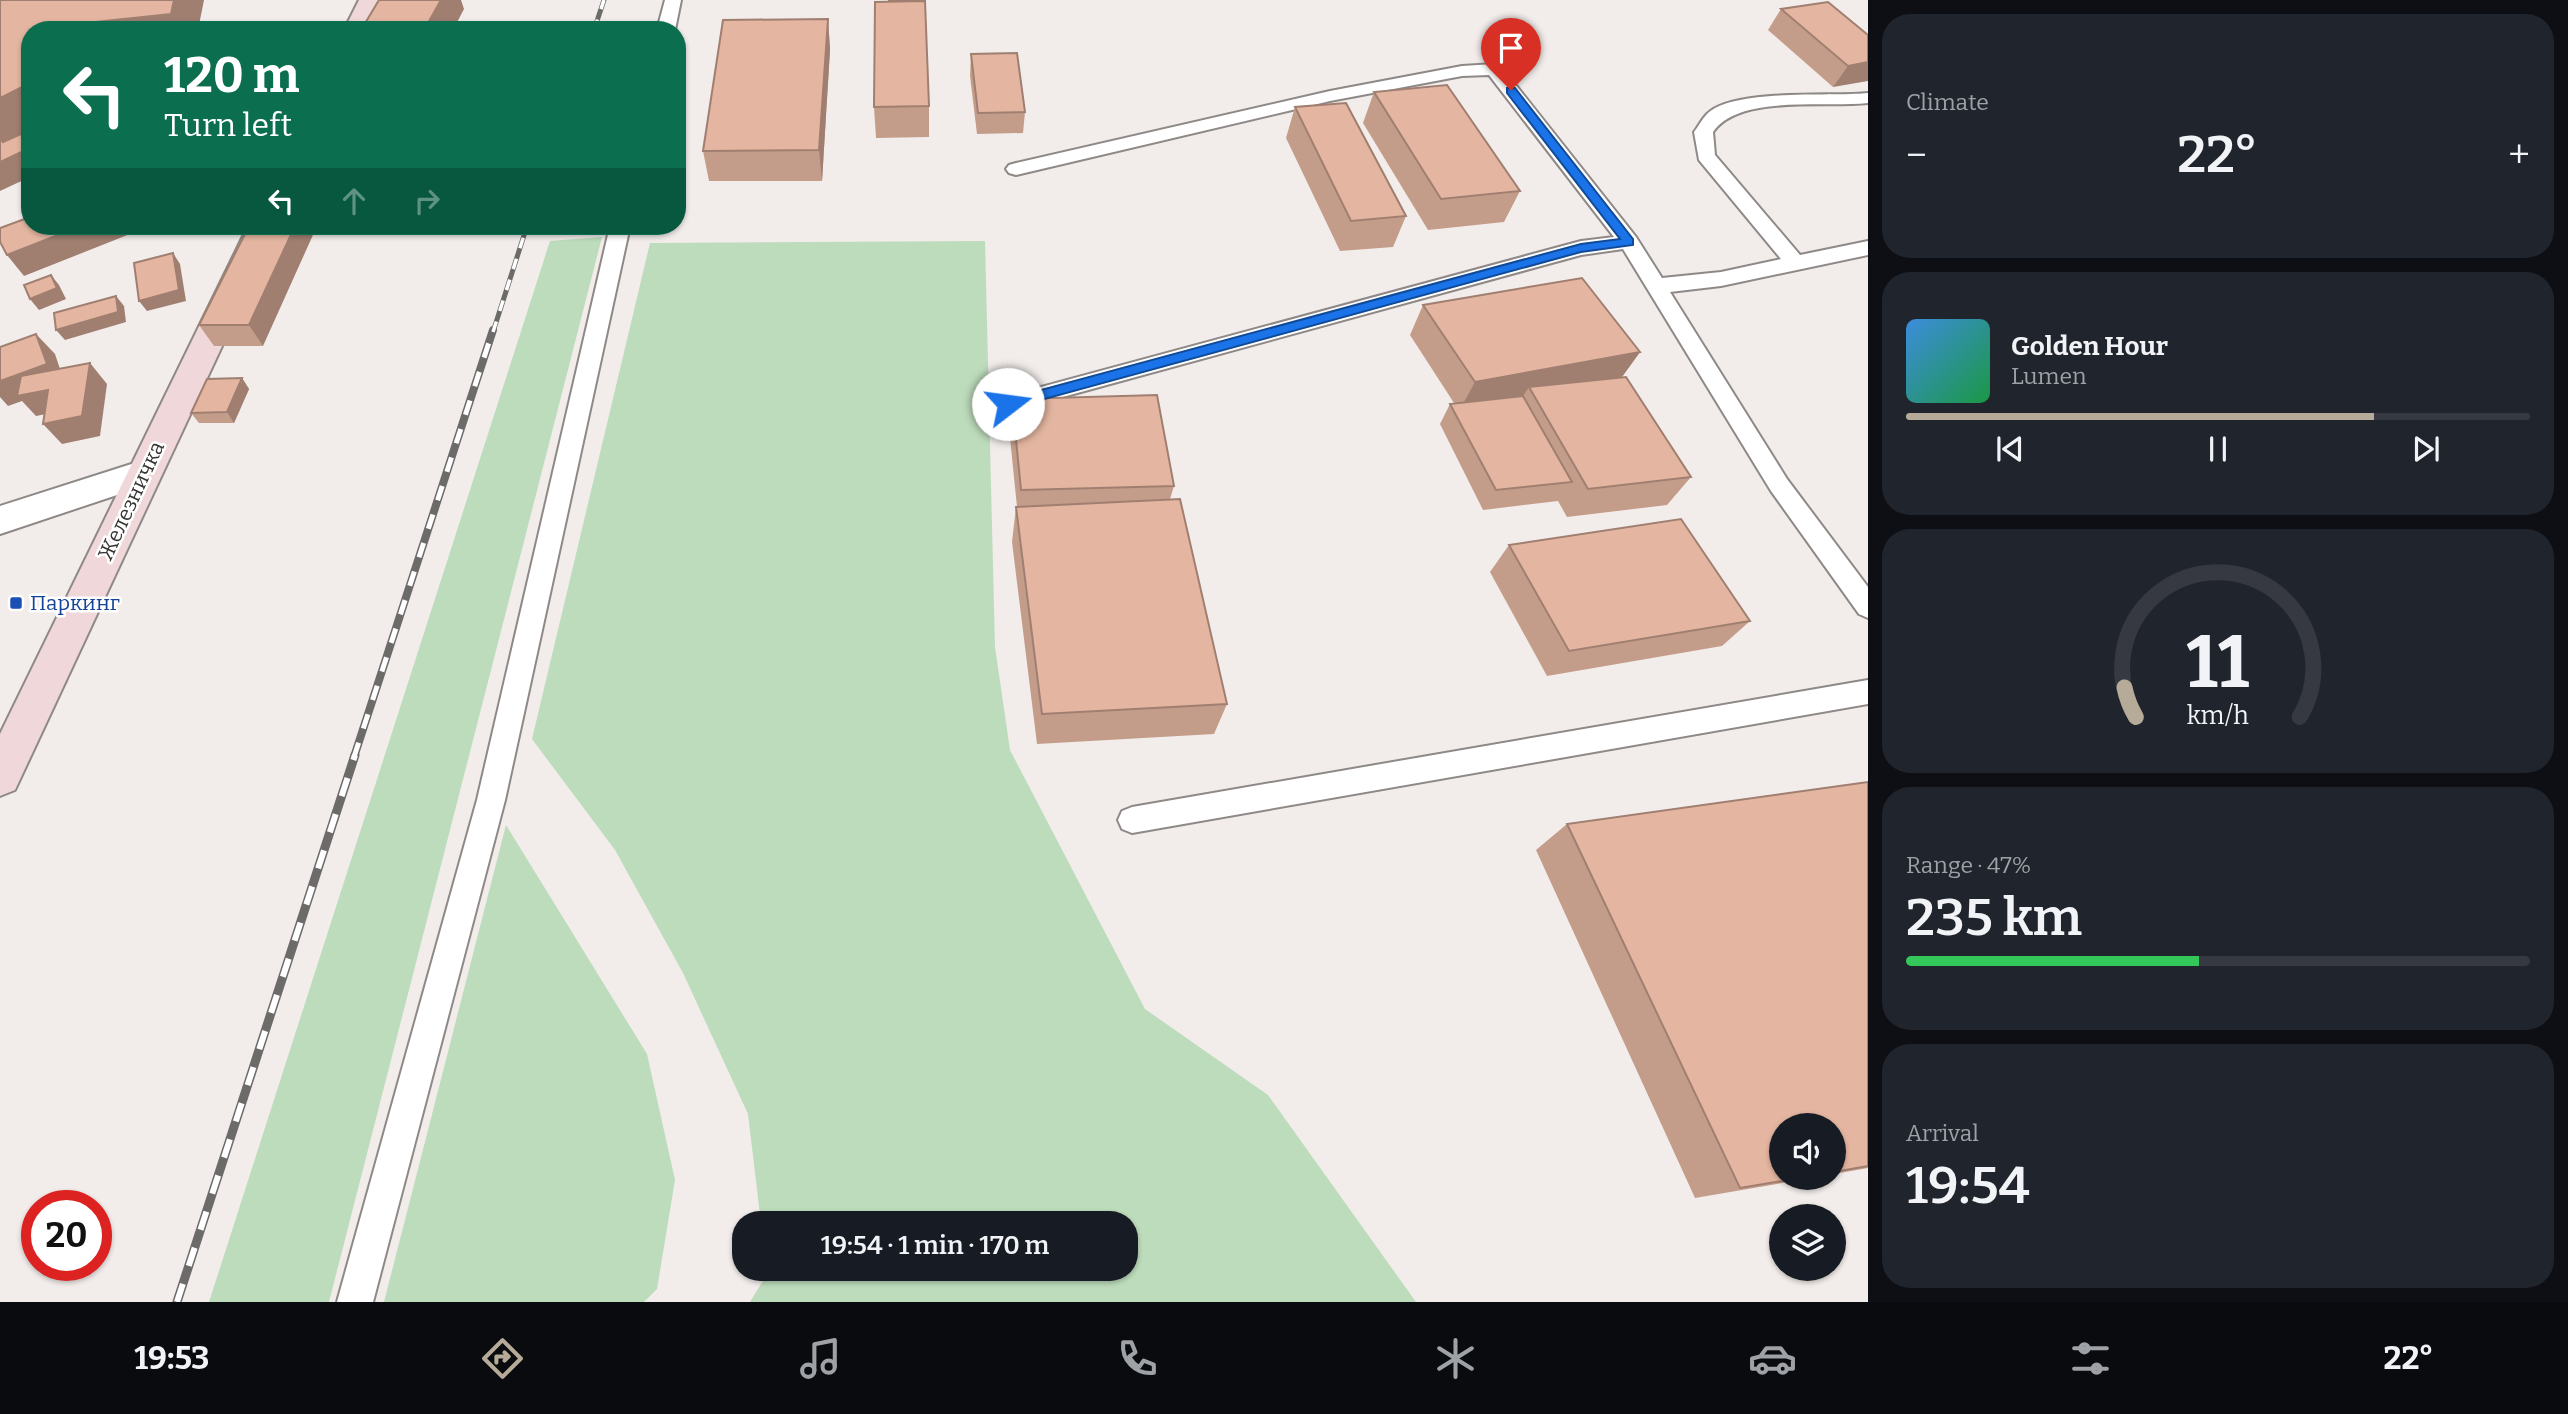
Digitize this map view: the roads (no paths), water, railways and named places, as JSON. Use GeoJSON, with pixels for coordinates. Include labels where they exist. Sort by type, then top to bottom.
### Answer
{"type":"FeatureCollection","features":[{"type":"Feature","properties":{"kind":"street"},"geometry":{"type":"LineString","coordinates":[[361,21],[371,0]]}},
{"type":"Feature","properties":{"kind":"street","name":"Железничка"},"geometry":{"type":"LineString","coordinates":[[0,777],[259,235]]}},
{"type":"Feature","properties":{"kind":"street"},"geometry":{"type":"LineString","coordinates":[[0,520],[144,473]]}},
{"type":"Feature","properties":{"kind":"lane"},"geometry":{"type":"LineString","coordinates":[[668,21],[673,0]]}},
{"type":"Feature","properties":{"kind":"lane"},"geometry":{"type":"LineString","coordinates":[[1016,169],[1330,96],[1462,71],[1494,69],[1629,242],[1779,485],[1868,607]]}},
{"type":"Feature","properties":{"kind":"lane"},"geometry":{"type":"LineString","coordinates":[[1796,264],[1706,156],[1701,143],[1702,132],[1716,115],[1744,106],[1802,99],[1867,100]]}},
{"type":"Feature","properties":{"kind":"lane"},"geometry":{"type":"LineString","coordinates":[[355,1302],[491,800],[618,235]]}},
{"type":"Feature","properties":{"kind":"lane"},"geometry":{"type":"LineString","coordinates":[[1008,404],[1581,248],[1629,242]]}},
{"type":"Feature","properties":{"kind":"lane"},"geometry":{"type":"LineString","coordinates":[[1658,286],[1721,279],[1868,248]]}},
{"type":"Feature","properties":{"kind":"lane"},"geometry":{"type":"LineString","coordinates":[[1132,820],[1868,692]]}},
{"type":"Feature","properties":{"kind":"railway"},"geometry":{"type":"LineString","coordinates":[[597,21],[604,0]]}},
{"type":"Feature","properties":{"kind":"railway"},"geometry":{"type":"LineString","coordinates":[[493,332],[524,235]]}},
{"type":"Feature","properties":{"kind":"railway"},"geometry":{"type":"LineString","coordinates":[[354,757],[493,330]]}},
{"type":"Feature","properties":{"kind":"railway"},"geometry":{"type":"LineString","coordinates":[[177,1302],[355,755]]}},
{"type":"Feature","properties":{"kind":"place","name":"Паркинг"},"geometry":{"type":"Point","coordinates":[16,603]}}]}
